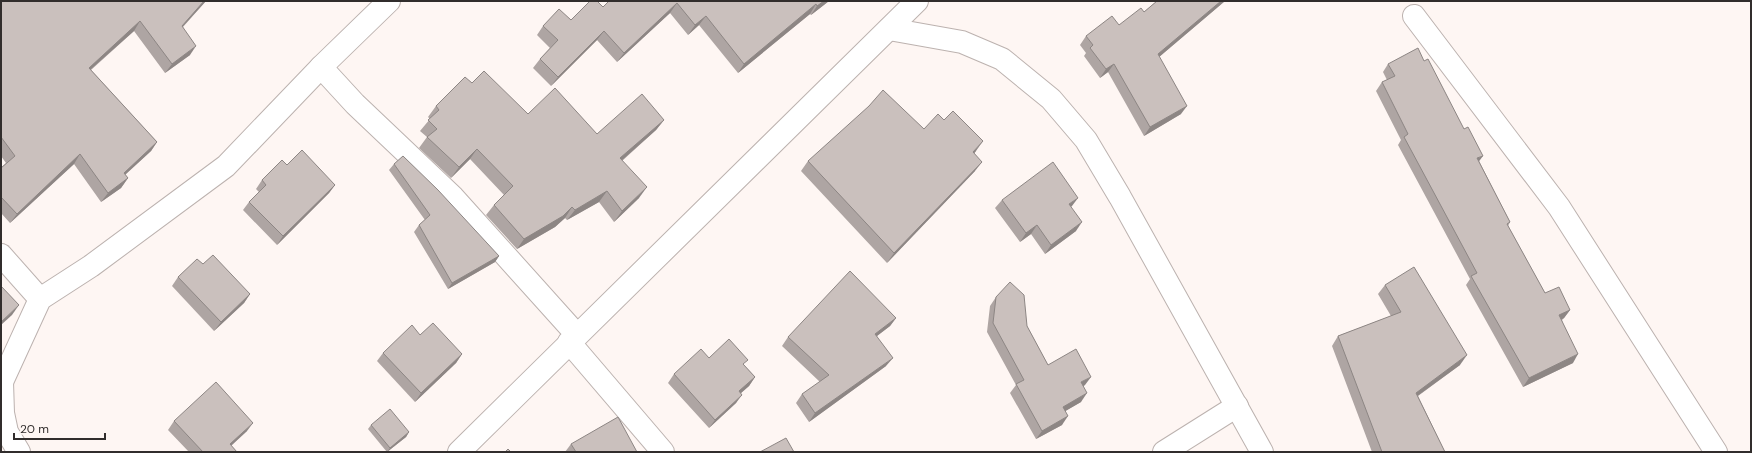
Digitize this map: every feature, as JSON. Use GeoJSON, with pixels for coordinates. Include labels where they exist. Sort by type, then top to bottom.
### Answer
{"type":"FeatureCollection","features":[{"type":"Feature","properties":{"kind":"street"},"geometry":{"type":"LineString","coordinates":[[18,452],[4,431],[2,383],[40,299],[91,266],[226,166],[321,67],[389,1]]}},
{"type":"Feature","properties":{"kind":"street"},"geometry":{"type":"LineString","coordinates":[[459,452],[573,338],[917,1]]}},
{"type":"Feature","properties":{"kind":"street"},"geometry":{"type":"LineString","coordinates":[[1414,16],[1559,208],[1716,452]]}},
{"type":"Feature","properties":{"kind":"street"},"geometry":{"type":"LineString","coordinates":[[889,29],[962,42],[1002,60],[1051,99],[1086,140],[1124,203],[1262,452]]}},
{"type":"Feature","properties":{"kind":"street"},"geometry":{"type":"LineString","coordinates":[[321,67],[355,104],[453,197],[573,338],[663,452]]}},
{"type":"Feature","properties":{"kind":"street"},"geometry":{"type":"LineString","coordinates":[[1,255],[40,299]]}},
{"type":"Feature","properties":{"kind":"street"},"geometry":{"type":"LineString","coordinates":[[1164,452],[1237,406]]}},
{"type":"Feature","properties":{"kind":"building"},"geometry":{"type":"Polygon","coordinates":[[[1,1],[204,1],[182,26],[196,46],[172,64],[140,21],[89,68],[157,142],[124,173],[128,178],[108,193],[80,154],[17,214],[1,197],[1,168],[15,156],[1,137],[1,1]]]}},
{"type":"Feature","properties":{"kind":"building"},"geometry":{"type":"Polygon","coordinates":[[[590,1],[597,1],[603,7],[609,1],[824,1],[817,6],[816,4],[744,64],[706,16],[695,25],[677,3],[624,53],[604,31],[558,77],[540,59],[558,40],[543,26],[559,9],[571,20],[590,1]]]}},
{"type":"Feature","properties":{"kind":"building"},"geometry":{"type":"Polygon","coordinates":[[[1157,1],[1221,1],[1158,54],[1187,106],[1150,127],[1114,64],[1106,69],[1090,48],[1093,45],[1086,36],[1112,16],[1119,25],[1141,8],[1144,12],[1157,1]]]}},
{"type":"Feature","properties":{"kind":"building"},"geometry":{"type":"Polygon","coordinates":[[[1418,48],[1424,61],[1428,59],[1464,129],[1468,127],[1483,156],[1477,158],[1510,222],[1507,224],[1545,293],[1559,287],[1570,310],[1559,315],[1578,354],[1529,378],[1471,276],[1477,273],[1404,137],[1408,134],[1382,82],[1395,76],[1388,64],[1418,48]]]}},
{"type":"Feature","properties":{"kind":"building"},"geometry":{"type":"Polygon","coordinates":[[[484,71],[528,114],[555,88],[597,134],[642,94],[664,120],[620,158],[647,187],[622,211],[607,191],[575,210],[572,207],[563,216],[524,239],[494,205],[513,186],[477,149],[459,167],[427,137],[437,129],[428,120],[439,110],[436,106],[465,77],[472,83],[484,71]]]}},
{"type":"Feature","properties":{"kind":"building"},"geometry":{"type":"Polygon","coordinates":[[[883,90],[924,129],[938,114],[944,120],[953,111],[983,141],[973,152],[982,162],[894,253],[808,161],[869,106],[883,90]]]}},
{"type":"Feature","properties":{"kind":"building"},"geometry":{"type":"Polygon","coordinates":[[[302,150],[335,185],[283,236],[249,202],[266,185],[262,180],[282,160],[287,165],[302,150]]]}},
{"type":"Feature","properties":{"kind":"building"},"geometry":{"type":"Polygon","coordinates":[[[403,156],[438,190],[499,256],[452,283],[419,225],[430,215],[394,164],[403,156]]]}},
{"type":"Feature","properties":{"kind":"building"},"geometry":{"type":"Polygon","coordinates":[[[1053,162],[1078,198],[1069,204],[1082,222],[1051,245],[1037,225],[1026,233],[1002,200],[1053,162]]]}},
{"type":"Feature","properties":{"kind":"building"},"geometry":{"type":"Polygon","coordinates":[[[213,255],[250,294],[221,322],[178,277],[197,259],[203,264],[213,255]]]}},
{"type":"Feature","properties":{"kind":"building"},"geometry":{"type":"Polygon","coordinates":[[[1414,267],[1467,355],[1416,393],[1445,452],[1382,452],[1338,336],[1401,312],[1385,285],[1414,267]]]}},
{"type":"Feature","properties":{"kind":"building"},"geometry":{"type":"Polygon","coordinates":[[[850,271],[896,318],[875,334],[893,358],[815,413],[802,394],[829,375],[788,337],[850,271]]]}},
{"type":"Feature","properties":{"kind":"building"},"geometry":{"type":"Polygon","coordinates":[[[1010,282],[1024,295],[1027,326],[1048,365],[1076,349],[1091,377],[1081,382],[1087,393],[1063,407],[1068,416],[1042,431],[1016,384],[1024,380],[993,323],[996,297],[1010,282]]]}},
{"type":"Feature","properties":{"kind":"building"},"geometry":{"type":"Polygon","coordinates":[[[1,286],[19,305],[1,322],[1,286]]]}},
{"type":"Feature","properties":{"kind":"building"},"geometry":{"type":"Polygon","coordinates":[[[433,323],[462,354],[421,393],[383,353],[412,325],[420,335],[433,323]]]}},
{"type":"Feature","properties":{"kind":"building"},"geometry":{"type":"Polygon","coordinates":[[[729,339],[748,360],[743,364],[755,377],[739,391],[742,395],[715,420],[674,374],[701,349],[709,358],[729,339]]]}},
{"type":"Feature","properties":{"kind":"building"},"geometry":{"type":"Polygon","coordinates":[[[216,382],[253,423],[230,444],[237,452],[203,452],[174,421],[216,382]]]}},
{"type":"Feature","properties":{"kind":"building"},"geometry":{"type":"Polygon","coordinates":[[[390,409],[409,432],[390,448],[371,425],[390,409]]]}},
{"type":"Feature","properties":{"kind":"building"},"geometry":{"type":"Polygon","coordinates":[[[618,417],[637,452],[576,452],[571,444],[618,417]]]}},
{"type":"Feature","properties":{"kind":"building"},"geometry":{"type":"Polygon","coordinates":[[[786,438],[794,452],[760,452],[786,438]]]}}]}
